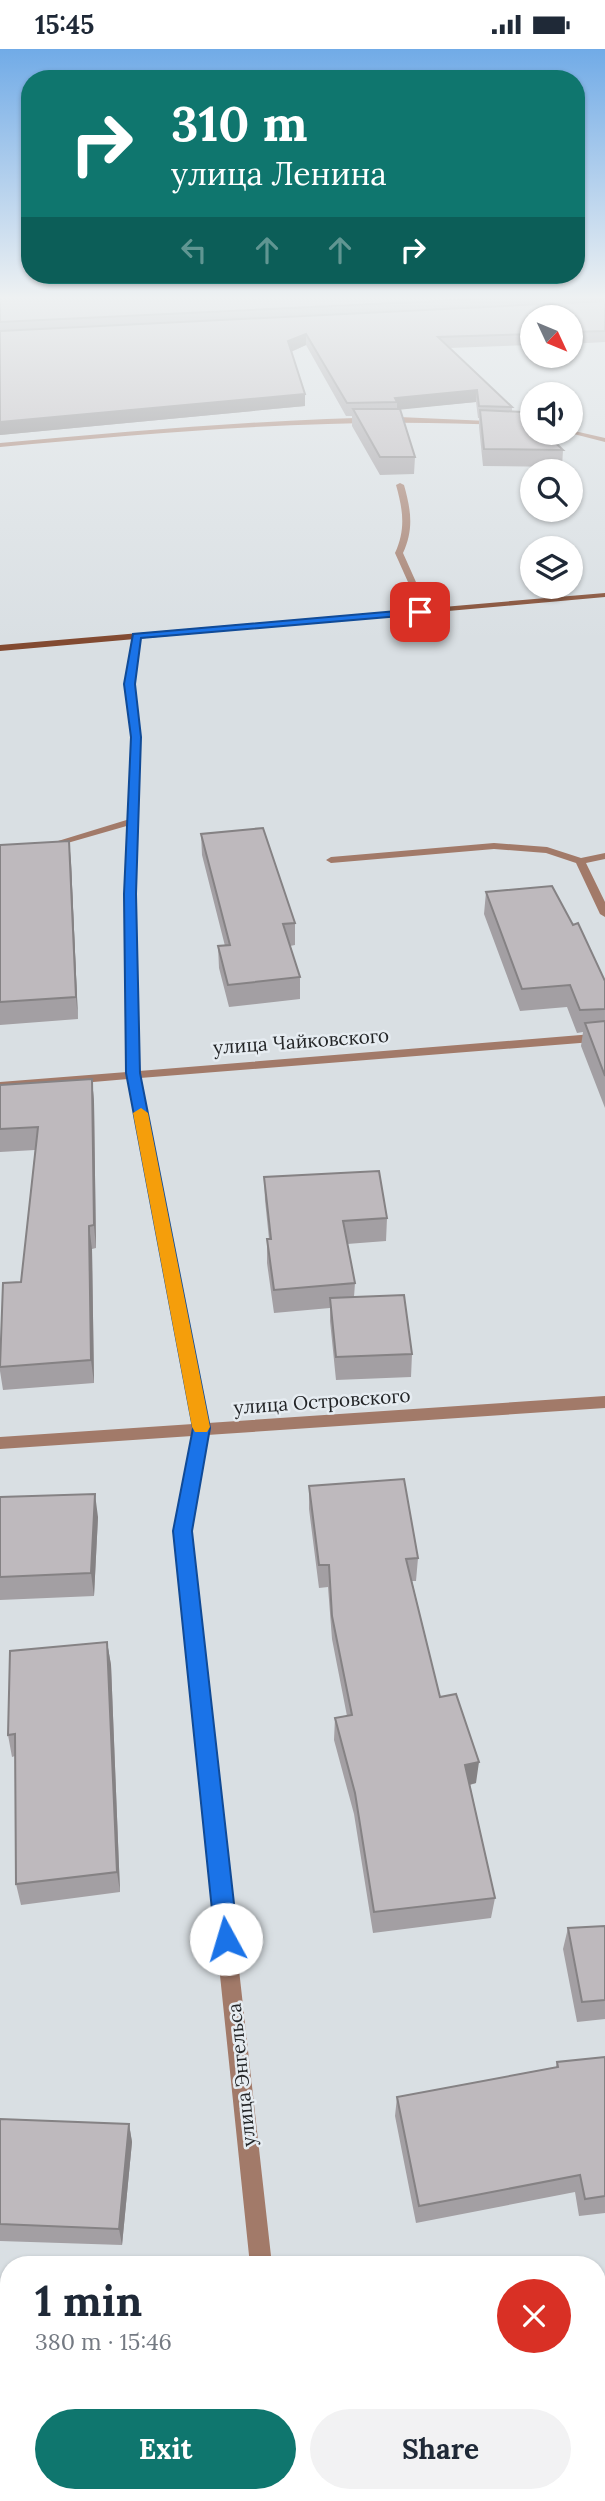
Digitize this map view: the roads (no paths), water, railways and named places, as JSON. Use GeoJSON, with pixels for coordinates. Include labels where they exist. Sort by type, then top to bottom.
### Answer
{"type":"FeatureCollection","features":[{"type":"Feature","properties":{"kind":"main road"},"geometry":{"type":"LineString","coordinates":[[0,648],[605,595]]}},
{"type":"Feature","properties":{"kind":"street"},"geometry":{"type":"LineString","coordinates":[[0,445],[214,427],[363,419],[467,419],[520,424]]}},
{"type":"Feature","properties":{"kind":"street"},"geometry":{"type":"LineString","coordinates":[[583,435],[605,440]]}},
{"type":"Feature","properties":{"kind":"street"},"geometry":{"type":"LineString","coordinates":[[400,485],[408,535],[399,553],[416,591],[420,612]]}},
{"type":"Feature","properties":{"kind":"street","name":"улица Энгельса"},"geometry":{"type":"LineString","coordinates":[[136,636],[130,684],[136,737],[130,894],[133,1073],[201,1428],[183,1531],[260,2256]]}},
{"type":"Feature","properties":{"kind":"street"},"geometry":{"type":"LineString","coordinates":[[38,848],[133,821]]}},
{"type":"Feature","properties":{"kind":"street"},"geometry":{"type":"LineString","coordinates":[[331,860],[494,846],[547,850],[580,861],[605,856]]}},
{"type":"Feature","properties":{"kind":"street"},"geometry":{"type":"LineString","coordinates":[[580,861],[605,914]]}},
{"type":"Feature","properties":{"kind":"street","name":"улица Чайковского"},"geometry":{"type":"LineString","coordinates":[[0,1086],[133,1073],[605,1037]]}},
{"type":"Feature","properties":{"kind":"street","name":"улица Островского"},"geometry":{"type":"LineString","coordinates":[[0,1443],[605,1402]]}}]}
